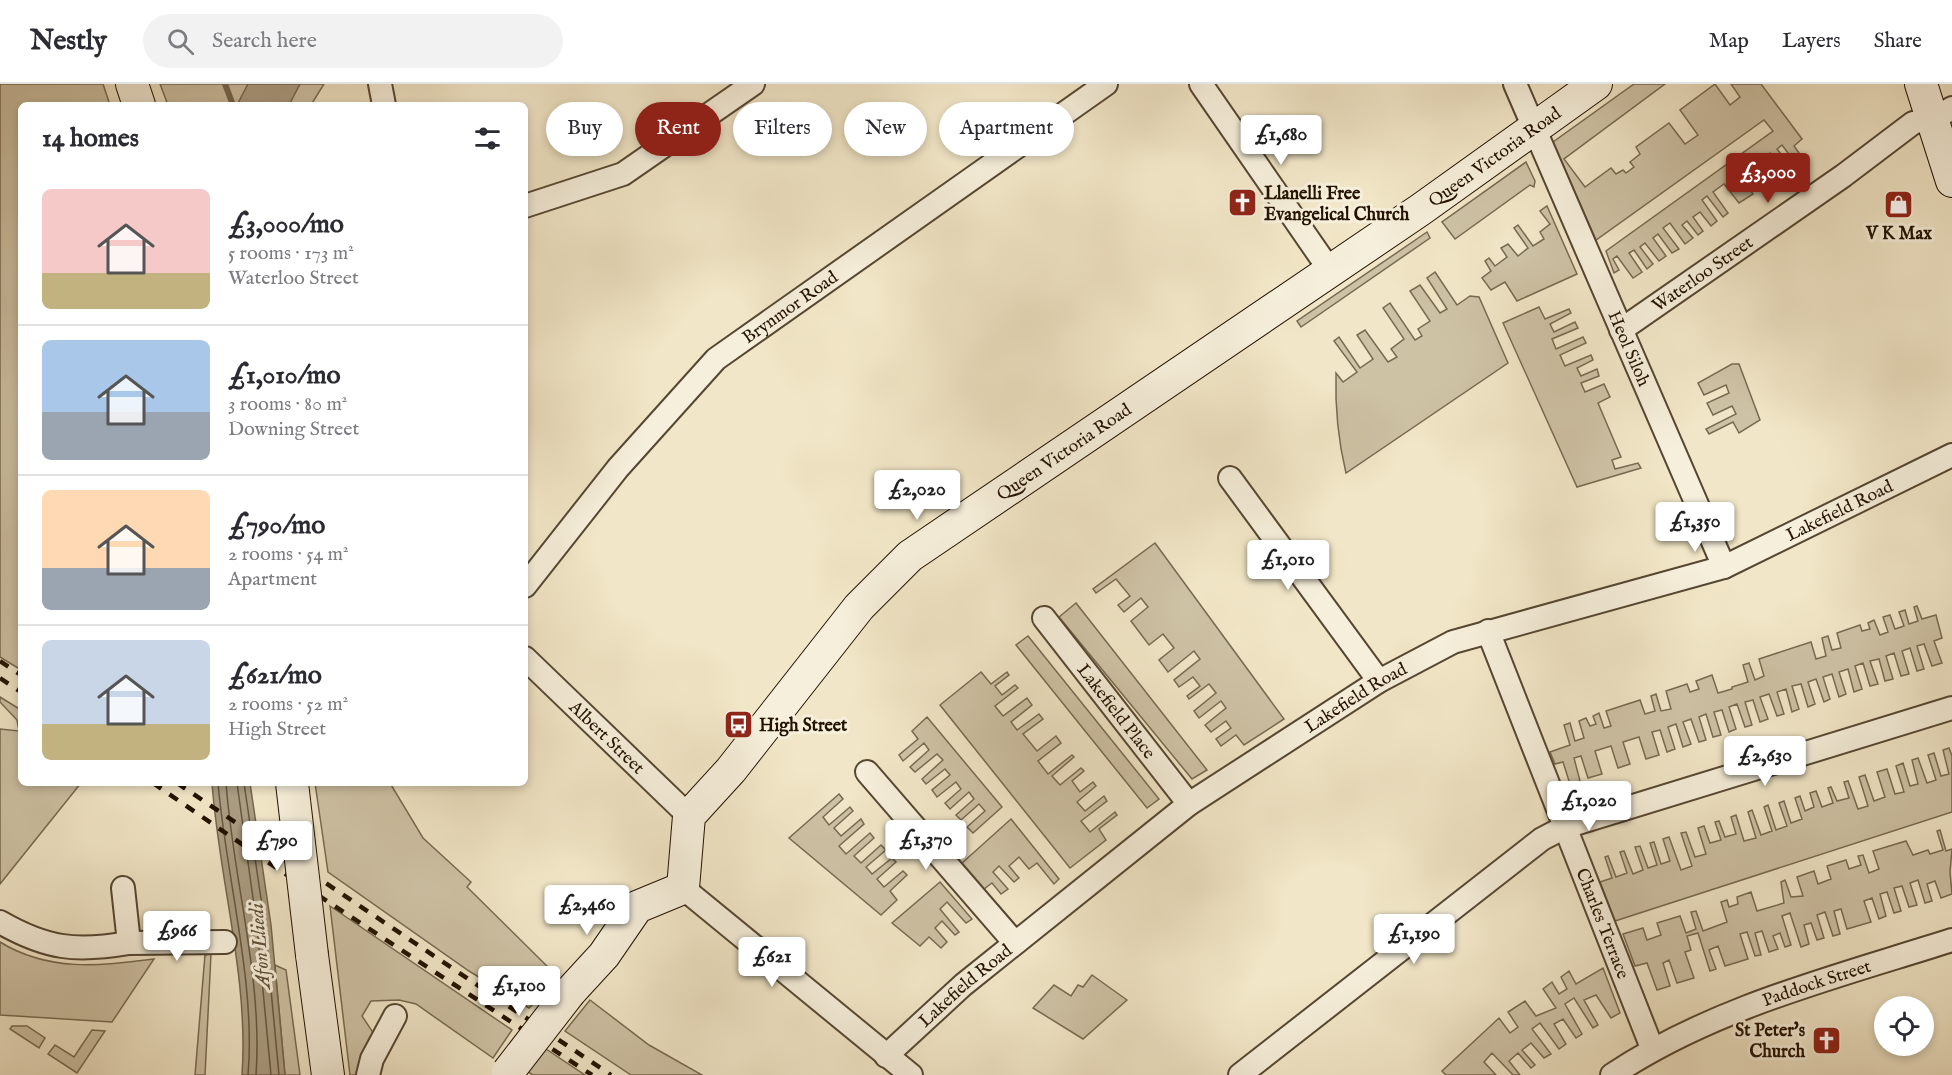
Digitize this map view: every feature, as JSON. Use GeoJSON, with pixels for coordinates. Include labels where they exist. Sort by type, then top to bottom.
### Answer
{"type":"FeatureCollection","features":[{"type":"Feature","properties":{"kind":"street"},"geometry":{"type":"LineString","coordinates":[[132,84],[139,102]]}},
{"type":"Feature","properties":{"kind":"street"},"geometry":{"type":"LineString","coordinates":[[380,84],[383,102]]}},
{"type":"Feature","properties":{"kind":"street"},"geometry":{"type":"LineString","coordinates":[[528,205],[623,174],[753,84]]}},
{"type":"Feature","properties":{"kind":"street","name":"Brynmor Road"},"geometry":{"type":"LineString","coordinates":[[528,582],[618,468],[716,359],[1106,84]]}},
{"type":"Feature","properties":{"kind":"street"},"geometry":{"type":"LineString","coordinates":[[1201,84],[1329,269]]}},
{"type":"Feature","properties":{"kind":"street","name":"Heol Siloh"},"geometry":{"type":"LineString","coordinates":[[1515,84],[1724,567]]}},
{"type":"Feature","properties":{"kind":"street","name":"Queen Victoria Road"},"geometry":{"type":"LineString","coordinates":[[688,816],[731,770],[860,607],[910,556],[1535,130],[1596,84]]}},
{"type":"Feature","properties":{"kind":"street"},"geometry":{"type":"LineString","coordinates":[[1921,84],[1942,113],[1952,181]]}},
{"type":"Feature","properties":{"kind":"street","name":"Waterloo Street"},"geometry":{"type":"LineString","coordinates":[[1621,330],[1843,176],[1913,123],[1942,113]]}},
{"type":"Feature","properties":{"kind":"street","name":"Lakefield Road"},"geometry":{"type":"LineString","coordinates":[[886,1056],[963,986],[1189,804],[1379,681],[1453,642],[1724,567],[1952,455]]}},
{"type":"Feature","properties":{"kind":"street"},"geometry":{"type":"LineString","coordinates":[[1230,478],[1379,681]]}},
{"type":"Feature","properties":{"kind":"street","name":"Lakefield Place"},"geometry":{"type":"LineString","coordinates":[[1044,618],[1189,804]]}},
{"type":"Feature","properties":{"kind":"street","name":"Charles Terrace"},"geometry":{"type":"LineString","coordinates":[[1488,631],[1652,1048]]}},
{"type":"Feature","properties":{"kind":"street","name":"Albert Street"},"geometry":{"type":"LineString","coordinates":[[528,661],[688,816]]}},
{"type":"Feature","properties":{"kind":"street"},"geometry":{"type":"LineString","coordinates":[[1240,1075],[1542,839],[1565,828],[1952,708]]}},
{"type":"Feature","properties":{"kind":"street"},"geometry":{"type":"LineString","coordinates":[[867,772],[1015,943]]}},
{"type":"Feature","properties":{"kind":"street"},"geometry":{"type":"LineString","coordinates":[[292,786],[328,1075]]}},
{"type":"Feature","properties":{"kind":"street"},"geometry":{"type":"LineString","coordinates":[[684,888],[688,816]]}},
{"type":"Feature","properties":{"kind":"street"},"geometry":{"type":"LineString","coordinates":[[123,888],[129,944]]}},
{"type":"Feature","properties":{"kind":"street"},"geometry":{"type":"LineString","coordinates":[[507,1073],[570,992],[604,955],[637,907],[684,888]]}},
{"type":"Feature","properties":{"kind":"street"},"geometry":{"type":"LineString","coordinates":[[684,888],[911,1075]]}},
{"type":"Feature","properties":{"kind":"street"},"geometry":{"type":"LineString","coordinates":[[0,922],[26,937],[54,946],[99,948],[129,944],[225,942]]}},
{"type":"Feature","properties":{"kind":"street","name":"Paddock Street"},"geometry":{"type":"LineString","coordinates":[[1612,1075],[1652,1048],[1730,1013],[1780,994],[1952,940]]}},
{"type":"Feature","properties":{"kind":"street"},"geometry":{"type":"LineString","coordinates":[[368,1075],[372,1059],[395,1016]]}},
{"type":"Feature","properties":{"kind":"shaded area"},"geometry":{"type":"Polygon","coordinates":[[[0,84],[103,84],[109,102],[18,102],[18,668],[0,657],[0,84]]]}},
{"type":"Feature","properties":{"kind":"shaded area"},"geometry":{"type":"Polygon","coordinates":[[[160,84],[324,84],[313,102],[167,102],[160,84]]]}},
{"type":"Feature","properties":{"kind":"shaded area"},"geometry":{"type":"Polygon","coordinates":[[[1634,84],[1665,84],[1564,159],[1585,187],[1611,168],[1616,174],[1623,170],[1626,173],[1634,167],[1630,162],[1640,154],[1636,147],[1669,123],[1685,144],[1698,135],[1680,110],[1715,84],[1730,105],[1740,97],[1731,84],[1761,84],[1802,139],[1794,146],[1804,160],[1797,165],[1782,145],[1777,149],[1792,168],[1784,173],[1770,153],[1765,157],[1779,177],[1772,182],[1760,166],[1756,170],[1767,185],[1759,190],[1744,172],[1740,175],[1753,194],[1739,203],[1724,184],[1713,192],[1728,213],[1723,217],[1707,196],[1702,200],[1717,221],[1711,226],[1700,212],[1693,217],[1703,231],[1698,235],[1687,221],[1682,225],[1693,238],[1685,244],[1670,223],[1663,228],[1679,249],[1672,253],[1658,234],[1653,238],[1666,256],[1659,261],[1645,243],[1640,247],[1653,264],[1647,269],[1634,250],[1629,253],[1642,272],[1633,278],[1617,256],[1613,259],[1619,270],[1614,273],[1606,251],[1773,131],[1764,120],[1596,240],[1553,142],[1634,84]]]}},
{"type":"Feature","properties":{"kind":"shaded area"},"geometry":{"type":"Polygon","coordinates":[[[1526,162],[1535,181],[1534,187],[1530,185],[1455,239],[1442,222],[1526,162]]]}},
{"type":"Feature","properties":{"kind":"shaded area"},"geometry":{"type":"Polygon","coordinates":[[[1547,206],[1577,274],[1517,301],[1505,282],[1491,290],[1482,278],[1491,271],[1485,261],[1489,258],[1495,266],[1507,257],[1501,248],[1508,244],[1518,256],[1528,248],[1514,228],[1518,225],[1533,246],[1544,239],[1540,232],[1550,224],[1540,211],[1547,206]]]}},
{"type":"Feature","properties":{"kind":"shaded area"},"geometry":{"type":"Polygon","coordinates":[[[1427,232],[1430,238],[1301,327],[1297,321],[1427,232]]]}},
{"type":"Feature","properties":{"kind":"shaded area"},"geometry":{"type":"Polygon","coordinates":[[[1435,272],[1457,305],[1470,296],[1479,297],[1508,363],[1346,473],[1338,423],[1336,373],[1343,382],[1357,372],[1334,341],[1339,337],[1360,368],[1373,359],[1357,335],[1365,330],[1388,362],[1397,357],[1391,349],[1404,339],[1383,308],[1390,303],[1415,340],[1422,336],[1418,329],[1430,321],[1410,291],[1420,285],[1440,313],[1447,309],[1427,278],[1435,272]]]}},
{"type":"Feature","properties":{"kind":"shaded area"},"geometry":{"type":"Polygon","coordinates":[[[1539,307],[1545,319],[1569,309],[1571,313],[1550,324],[1554,332],[1575,322],[1578,328],[1552,339],[1556,349],[1583,337],[1586,343],[1560,355],[1565,366],[1591,355],[1593,360],[1577,368],[1581,376],[1597,369],[1599,376],[1581,383],[1585,392],[1604,384],[1610,397],[1598,403],[1621,457],[1612,460],[1615,469],[1638,463],[1641,468],[1577,487],[1503,323],[1539,307]]]}},
{"type":"Feature","properties":{"kind":"shaded area"},"geometry":{"type":"Polygon","coordinates":[[[1732,364],[1739,364],[1760,420],[1739,433],[1733,422],[1709,434],[1706,429],[1736,414],[1732,406],[1713,415],[1707,403],[1729,393],[1726,385],[1704,395],[1698,383],[1732,364]]]}},
{"type":"Feature","properties":{"kind":"shaded area"},"geometry":{"type":"Polygon","coordinates":[[[1155,543],[1284,719],[1244,745],[1236,735],[1221,746],[1216,739],[1231,728],[1226,721],[1211,732],[1205,725],[1226,708],[1221,701],[1199,718],[1194,711],[1216,693],[1209,684],[1189,699],[1187,696],[1200,686],[1193,677],[1179,687],[1174,680],[1200,659],[1194,651],[1168,672],[1159,660],[1174,648],[1163,634],[1149,645],[1131,621],[1148,607],[1141,598],[1124,612],[1118,605],[1130,596],[1116,579],[1096,593],[1093,589],[1155,543]]]}},
{"type":"Feature","properties":{"kind":"shaded area"},"geometry":{"type":"Polygon","coordinates":[[[1076,603],[1207,770],[1192,779],[1059,617],[1076,603]]]}},
{"type":"Feature","properties":{"kind":"shaded area"},"geometry":{"type":"Polygon","coordinates":[[[1917,606],[1922,619],[1936,615],[1942,638],[1934,641],[1942,663],[1932,666],[1924,644],[1917,646],[1924,669],[1917,671],[1910,648],[1902,651],[1909,674],[1901,676],[1894,653],[1886,656],[1893,679],[1885,681],[1879,659],[1870,661],[1878,684],[1870,686],[1863,663],[1855,666],[1862,689],[1854,692],[1848,669],[1839,672],[1846,694],[1839,697],[1832,674],[1823,677],[1830,699],[1824,702],[1816,679],[1808,682],[1815,704],[1808,707],[1801,684],[1792,686],[1799,709],[1792,712],[1786,689],[1777,692],[1784,714],[1777,716],[1769,694],[1760,697],[1768,719],[1760,722],[1753,700],[1745,702],[1752,725],[1745,727],[1737,704],[1729,707],[1736,729],[1729,732],[1722,710],[1714,712],[1721,735],[1713,737],[1706,714],[1699,717],[1706,740],[1699,742],[1691,719],[1683,722],[1691,744],[1683,747],[1676,724],[1668,727],[1675,749],[1667,752],[1660,730],[1652,732],[1659,755],[1646,759],[1639,737],[1623,742],[1630,764],[1618,768],[1611,746],[1595,751],[1602,774],[1588,778],[1581,756],[1574,758],[1580,781],[1570,784],[1563,762],[1555,764],[1550,752],[1570,745],[1564,725],[1570,723],[1575,741],[1584,738],[1579,721],[1586,718],[1590,726],[1596,724],[1593,716],[1599,713],[1604,728],[1611,726],[1606,711],[1640,700],[1645,714],[1655,711],[1651,696],[1656,694],[1661,711],[1671,709],[1666,691],[1687,684],[1690,692],[1699,689],[1696,681],[1712,675],[1718,693],[1732,689],[1732,687],[1748,682],[1743,665],[1749,663],[1755,680],[1764,676],[1759,659],[1811,642],[1816,659],[1826,656],[1822,638],[1828,636],[1832,650],[1841,648],[1837,633],[1860,625],[1862,631],[1870,629],[1868,623],[1874,620],[1880,635],[1888,632],[1883,617],[1890,615],[1895,629],[1904,626],[1899,612],[1905,610],[1909,624],[1918,621],[1914,607],[1917,606]]]}},
{"type":"Feature","properties":{"kind":"shaded area"},"geometry":{"type":"Polygon","coordinates":[[[1028,636],[1159,799],[1147,808],[1016,645],[1028,636]]]}},
{"type":"Feature","properties":{"kind":"shaded area"},"geometry":{"type":"Polygon","coordinates":[[[981,672],[991,684],[1007,672],[1009,675],[995,686],[1002,695],[1015,685],[1018,688],[995,706],[1003,716],[1027,698],[1032,705],[1011,722],[1017,730],[1039,714],[1043,719],[1023,734],[1037,751],[1056,736],[1061,743],[1038,761],[1048,774],[1072,755],[1074,757],[1052,776],[1060,785],[1081,768],[1084,771],[1072,781],[1080,792],[1093,782],[1096,786],[1077,802],[1085,811],[1104,796],[1107,801],[1081,821],[1090,832],[1115,812],[1117,815],[1099,829],[1106,840],[1070,868],[940,705],[981,672]]]}},
{"type":"Feature","properties":{"kind":"shaded area"},"geometry":{"type":"Polygon","coordinates":[[[0,697],[18,708],[18,726],[17,720],[0,702],[0,697]]]}},
{"type":"Feature","properties":{"kind":"shaded area"},"geometry":{"type":"Polygon","coordinates":[[[927,717],[1002,807],[973,833],[967,827],[985,811],[979,804],[961,820],[956,815],[974,799],[969,792],[950,809],[945,803],[961,789],[956,782],[937,797],[932,790],[950,775],[945,769],[926,784],[922,779],[943,760],[937,754],[915,772],[910,767],[929,750],[924,743],[903,761],[899,755],[918,739],[912,731],[927,717]]]}},
{"type":"Feature","properties":{"kind":"shaded area"},"geometry":{"type":"Polygon","coordinates":[[[0,729],[18,731],[18,786],[79,786],[0,884],[0,729]]]}},
{"type":"Feature","properties":{"kind":"shaded area"},"geometry":{"type":"Polygon","coordinates":[[[1949,748],[1952,756],[1952,812],[1615,921],[1600,882],[1612,878],[1605,857],[1608,856],[1616,877],[1627,873],[1620,852],[1624,851],[1633,874],[1643,870],[1635,847],[1640,846],[1648,868],[1657,865],[1650,843],[1654,842],[1661,864],[1670,861],[1663,839],[1669,837],[1681,870],[1692,866],[1681,833],[1686,832],[1695,857],[1706,854],[1698,828],[1704,826],[1710,843],[1721,840],[1715,822],[1719,821],[1725,837],[1736,834],[1731,817],[1736,815],[1744,841],[1756,838],[1748,812],[1752,810],[1761,835],[1772,831],[1764,807],[1768,805],[1776,830],[1787,826],[1779,803],[1784,801],[1791,823],[1802,819],[1795,798],[1800,796],[1805,811],[1814,807],[1810,793],[1816,791],[1822,807],[1833,803],[1828,788],[1831,787],[1837,801],[1849,798],[1844,782],[1848,781],[1858,809],[1868,806],[1859,777],[1865,775],[1874,801],[1885,797],[1877,772],[1887,769],[1895,794],[1904,792],[1896,766],[1903,763],[1910,786],[1918,784],[1912,760],[1918,758],[1927,783],[1936,780],[1928,755],[1934,753],[1941,776],[1949,774],[1943,750],[1949,748]]]}},
{"type":"Feature","properties":{"kind":"shaded area"},"geometry":{"type":"Polygon","coordinates":[[[315,786],[392,786],[423,838],[471,882],[467,887],[559,978],[529,1008],[469,971],[328,872],[315,786]]]}},
{"type":"Feature","properties":{"kind":"shaded area"},"geometry":{"type":"Polygon","coordinates":[[[839,794],[843,799],[823,817],[829,825],[850,807],[853,811],[834,828],[841,836],[861,819],[864,824],[839,846],[846,854],[870,833],[874,838],[854,856],[861,863],[881,845],[886,850],[866,867],[872,874],[892,858],[896,862],[877,879],[884,887],[903,871],[907,875],[890,891],[897,900],[881,915],[789,838],[839,794]]]}},
{"type":"Feature","properties":{"kind":"shaded area"},"geometry":{"type":"Polygon","coordinates":[[[1011,819],[1059,879],[1054,884],[1037,863],[1029,869],[1019,857],[1009,866],[1019,878],[1014,882],[999,866],[993,872],[1008,889],[1001,894],[992,883],[984,889],[962,863],[1011,819]]]}},
{"type":"Feature","properties":{"kind":"shaded area"},"geometry":{"type":"Polygon","coordinates":[[[1940,830],[1946,851],[1952,849],[1950,872],[1952,894],[1941,898],[1935,881],[1927,884],[1932,901],[1925,903],[1918,880],[1910,883],[1917,905],[1909,907],[1902,886],[1894,888],[1901,911],[1894,913],[1887,892],[1880,894],[1886,916],[1879,919],[1872,898],[1864,901],[1871,922],[1847,929],[1841,909],[1834,911],[1840,934],[1833,936],[1825,912],[1817,915],[1824,938],[1817,940],[1811,923],[1804,925],[1809,944],[1801,947],[1790,913],[1782,916],[1791,945],[1785,947],[1780,933],[1773,936],[1778,949],[1769,952],[1762,931],[1755,933],[1761,955],[1755,956],[1747,932],[1740,934],[1748,959],[1725,966],[1718,946],[1709,950],[1716,969],[1710,971],[1698,933],[1687,936],[1691,950],[1685,952],[1694,978],[1677,983],[1669,960],[1663,963],[1670,986],[1657,990],[1647,963],[1635,966],[1623,934],[1643,928],[1647,940],[1661,935],[1657,923],[1680,916],[1686,933],[1696,929],[1691,912],[1696,911],[1703,931],[1727,922],[1721,902],[1727,900],[1729,907],[1738,904],[1737,897],[1751,892],[1757,911],[1784,903],[1781,882],[1785,880],[1791,897],[1803,896],[1797,877],[1814,871],[1818,884],[1831,879],[1827,866],[1846,860],[1849,869],[1861,865],[1858,856],[1863,855],[1869,873],[1879,869],[1873,851],[1906,841],[1913,855],[1928,850],[1930,854],[1943,850],[1937,831],[1940,830]]]}},
{"type":"Feature","properties":{"kind":"shaded area"},"geometry":{"type":"Polygon","coordinates":[[[940,882],[972,919],[966,923],[947,902],[940,909],[959,932],[955,935],[942,921],[935,928],[947,942],[941,948],[929,937],[920,946],[892,923],[940,882]]]}},
{"type":"Feature","properties":{"kind":"shaded area"},"geometry":{"type":"Polygon","coordinates":[[[330,906],[512,1030],[493,1058],[416,1004],[399,1000],[371,1001],[362,1016],[374,1034],[359,1075],[350,1075],[330,906]]]}},
{"type":"Feature","properties":{"kind":"shaded area"},"geometry":{"type":"Polygon","coordinates":[[[0,942],[18,952],[56,962],[94,965],[154,959],[112,1022],[0,1015],[0,942]]]}},
{"type":"Feature","properties":{"kind":"shaded area"},"geometry":{"type":"Polygon","coordinates":[[[211,954],[205,1075],[195,1075],[205,955],[211,954]]]}},
{"type":"Feature","properties":{"kind":"shaded area"},"geometry":{"type":"Polygon","coordinates":[[[275,965],[286,970],[300,1075],[285,1075],[275,965]]]}},
{"type":"Feature","properties":{"kind":"shaded area"},"geometry":{"type":"Polygon","coordinates":[[[1603,968],[1620,1013],[1611,1018],[1596,995],[1584,1000],[1598,1025],[1593,1028],[1574,998],[1565,1004],[1582,1034],[1576,1038],[1563,1019],[1554,1024],[1566,1044],[1559,1049],[1540,1023],[1532,1029],[1551,1054],[1544,1058],[1531,1043],[1522,1050],[1535,1065],[1531,1068],[1518,1053],[1509,1061],[1520,1075],[1513,1075],[1492,1053],[1484,1062],[1496,1075],[1446,1075],[1442,1071],[1499,1018],[1510,1033],[1518,1027],[1508,1012],[1525,1001],[1536,1016],[1556,1008],[1543,989],[1552,982],[1559,994],[1567,989],[1561,977],[1569,971],[1576,984],[1603,968]]]}},
{"type":"Feature","properties":{"kind":"shaded area"},"geometry":{"type":"Polygon","coordinates":[[[1092,975],[1127,1000],[1083,1039],[1033,1008],[1054,985],[1071,996],[1078,985],[1083,987],[1092,975]]]}},
{"type":"Feature","properties":{"kind":"shaded area"},"geometry":{"type":"Polygon","coordinates":[[[590,1000],[649,1045],[702,1075],[631,1075],[565,1031],[590,1000]]]}},
{"type":"Feature","properties":{"kind":"shaded area"},"geometry":{"type":"Polygon","coordinates":[[[12,1026],[27,1026],[45,1038],[39,1048],[10,1029],[12,1026]]]}},
{"type":"Feature","properties":{"kind":"shaded area"},"geometry":{"type":"Polygon","coordinates":[[[92,1030],[105,1031],[77,1073],[48,1054],[55,1045],[74,1057],[92,1030]]]}},
{"type":"Feature","properties":{"kind":"shaded area"},"geometry":{"type":"Polygon","coordinates":[[[546,1049],[585,1075],[533,1075],[528,1072],[546,1049]]]}},
{"type":"Feature","properties":{"kind":"water"},"geometry":{"type":"Polygon","coordinates":[[[248,84],[300,84],[291,102],[239,102],[248,84]]]}},
{"type":"Feature","properties":{"kind":"water","name":"Afon Lliedi"},"geometry":{"type":"Polygon","coordinates":[[[212,786],[250,786],[271,925],[285,1075],[242,1075],[241,1002],[212,786]]]}},
{"type":"Feature","properties":{"kind":"waterway"},"geometry":{"type":"LineString","coordinates":[[225,84],[232,102]]}},
{"type":"Feature","properties":{"kind":"railway"},"geometry":{"type":"LineString","coordinates":[[0,661],[18,673]]}},
{"type":"Feature","properties":{"kind":"railway"},"geometry":{"type":"LineString","coordinates":[[0,678],[18,690]]}},
{"type":"Feature","properties":{"kind":"railway"},"geometry":{"type":"LineString","coordinates":[[157,786],[278,869],[592,1075]]}},
{"type":"Feature","properties":{"kind":"railway"},"geometry":{"type":"LineString","coordinates":[[181,786],[611,1075]]}},
{"type":"Feature","properties":{"kind":"place","name":"Llanelli Free Evangelical Church"},"geometry":{"type":"Point","coordinates":[1243,203]}},
{"type":"Feature","properties":{"kind":"place","name":"V K Max"},"geometry":{"type":"Point","coordinates":[1899,204]}},
{"type":"Feature","properties":{"kind":"place","name":"High Street"},"geometry":{"type":"Point","coordinates":[738,725]}},
{"type":"Feature","properties":{"kind":"place","name":"St Peter's Church"},"geometry":{"type":"Point","coordinates":[1826,1040]}}]}
